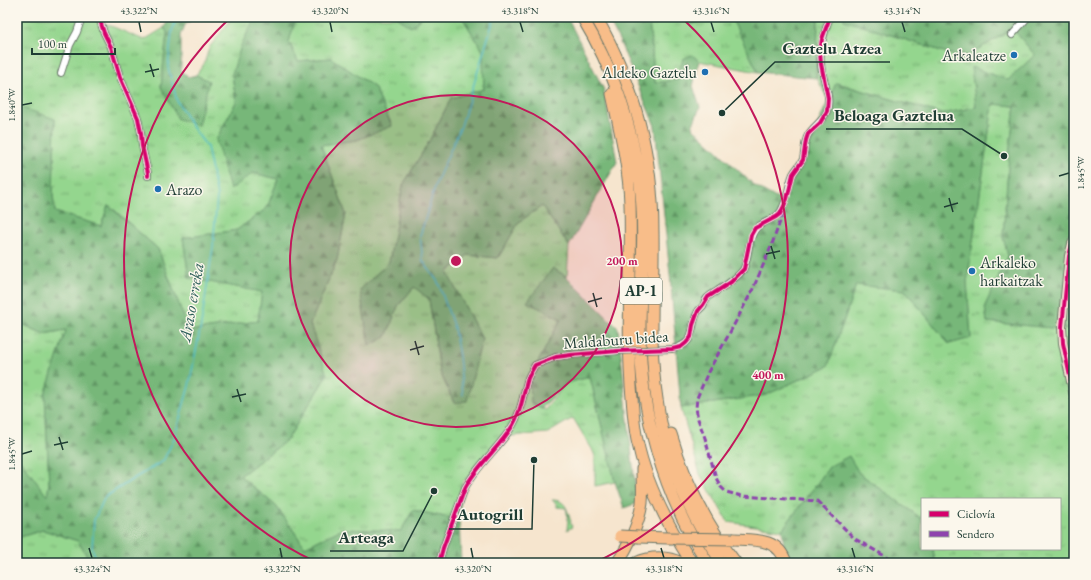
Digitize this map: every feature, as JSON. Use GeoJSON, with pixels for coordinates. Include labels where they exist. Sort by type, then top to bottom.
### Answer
{"type":"FeatureCollection","features":[{"type":"Feature","properties":{"kind":"highway","name":"AP-1"},"geometry":{"type":"LineString","coordinates":[[582,17],[597,43],[615,83],[626,116],[634,149],[640,185],[642,220],[640,333],[643,384],[648,414],[659,458],[671,491],[684,522],[708,563]]}},
{"type":"Feature","properties":{"kind":"highway","name":"AP-1"},"geometry":{"type":"LineString","coordinates":[[596,17],[612,46],[630,87],[647,156],[653,224],[652,324],[654,379],[663,433],[673,466],[693,516],[722,563]]}},
{"type":"Feature","properties":{"kind":"highway"},"geometry":{"type":"LineString","coordinates":[[605,60],[626,157],[630,203],[630,378],[637,439],[643,462],[655,494],[669,524],[692,563]]}},
{"type":"Feature","properties":{"kind":"highway"},"geometry":{"type":"LineString","coordinates":[[653,357],[658,364],[670,428],[687,481],[706,520],[736,563]]}},
{"type":"Feature","properties":{"kind":"highway"},"geometry":{"type":"LineString","coordinates":[[617,563],[628,545],[640,513],[643,462]]}},
{"type":"Feature","properties":{"kind":"highway"},"geometry":{"type":"LineString","coordinates":[[617,535],[760,541],[773,544],[779,549],[784,556],[786,563]]}},
{"type":"Feature","properties":{"kind":"highway"},"geometry":{"type":"LineString","coordinates":[[769,543],[775,549],[778,556],[778,563]]}},
{"type":"Feature","properties":{"kind":"highway"},"geometry":{"type":"LineString","coordinates":[[636,563],[649,558],[673,559],[681,563]]}},
{"type":"Feature","properties":{"kind":"street"},"geometry":{"type":"LineString","coordinates":[[61,73],[70,45],[77,32],[82,17]]}},
{"type":"Feature","properties":{"kind":"street"},"geometry":{"type":"LineString","coordinates":[[99,17],[104,33],[111,47],[120,77],[138,118],[148,176]]}},
{"type":"Feature","properties":{"kind":"street","name":"Maldaburu bidea"},"geometry":{"type":"LineString","coordinates":[[439,563],[443,548],[470,479],[515,421],[521,409],[529,377],[535,365],[556,357],[571,355],[618,351],[672,349],[681,347],[691,337],[693,325],[698,312],[708,297],[731,282],[744,269],[751,235],[756,228],[780,214],[787,199],[793,174],[803,160],[808,134],[820,123],[827,111],[828,98],[820,52],[822,40],[830,17]]}},
{"type":"Feature","properties":{"kind":"street"},"geometry":{"type":"LineString","coordinates":[[1012,35],[1028,17]]}},
{"type":"Feature","properties":{"kind":"street"},"geometry":{"type":"LineString","coordinates":[[1074,240],[1069,256],[1062,327],[1063,343],[1074,396]]}},
{"type":"Feature","properties":{"kind":"green space"},"geometry":{"type":"Polygon","coordinates":[[[17,17],[94,17],[97,20],[144,40],[164,28],[167,32],[161,87],[198,125],[208,81],[196,75],[204,64],[209,48],[233,17],[255,17],[241,46],[232,74],[236,102],[216,140],[253,173],[278,179],[267,208],[237,230],[183,238],[189,278],[262,292],[258,321],[189,331],[158,249],[109,205],[101,226],[55,212],[53,196],[55,120],[17,106],[17,17]]]}},
{"type":"Feature","properties":{"kind":"green space"},"geometry":{"type":"Polygon","coordinates":[[[170,17],[194,17],[185,25],[181,35],[181,71],[188,77],[196,75],[209,81],[198,125],[178,119],[161,87],[167,32],[164,28],[170,17]]]}},
{"type":"Feature","properties":{"kind":"green space"},"geometry":{"type":"Polygon","coordinates":[[[255,17],[296,17],[289,42],[298,61],[331,58],[374,87],[392,126],[357,140],[321,145],[346,214],[337,260],[310,324],[327,375],[287,440],[240,476],[276,506],[305,547],[342,529],[401,531],[413,510],[459,520],[461,563],[406,563],[359,555],[348,563],[91,563],[78,541],[43,530],[17,538],[17,456],[47,496],[49,485],[45,395],[66,330],[44,334],[22,324],[17,329],[17,106],[55,119],[53,196],[55,212],[101,226],[108,205],[158,249],[189,331],[258,321],[262,292],[189,278],[183,238],[237,230],[267,208],[278,179],[253,173],[230,190],[216,140],[236,102],[232,74],[241,46],[255,17]]]}},
{"type":"Feature","properties":{"kind":"green space"},"geometry":{"type":"Polygon","coordinates":[[[296,17],[397,17],[411,27],[422,17],[462,17],[483,51],[484,89],[451,98],[431,138],[403,185],[389,262],[360,290],[386,337],[398,306],[415,286],[429,299],[440,372],[454,403],[482,339],[447,273],[468,255],[498,258],[519,222],[542,206],[569,246],[567,277],[553,268],[528,302],[561,319],[530,377],[531,402],[545,410],[566,383],[590,377],[615,482],[595,486],[595,456],[573,418],[548,433],[510,436],[462,483],[459,520],[413,510],[401,531],[342,529],[305,547],[276,506],[240,476],[287,440],[327,375],[310,324],[337,260],[346,214],[321,145],[357,140],[392,125],[374,87],[331,58],[298,61],[289,42],[296,17]]]}},
{"type":"Feature","properties":{"kind":"green space"},"geometry":{"type":"Polygon","coordinates":[[[397,17],[422,17],[411,27],[397,17]]]}},
{"type":"Feature","properties":{"kind":"green space"},"geometry":{"type":"Polygon","coordinates":[[[462,17],[567,17],[604,90],[617,162],[569,246],[542,206],[519,222],[498,258],[468,255],[447,272],[482,339],[467,401],[454,403],[440,372],[429,299],[414,287],[398,306],[386,337],[369,346],[360,290],[389,262],[403,185],[431,138],[451,98],[484,89],[483,51],[462,17]]]}},
{"type":"Feature","properties":{"kind":"green space"},"geometry":{"type":"Polygon","coordinates":[[[607,17],[640,17],[649,22],[655,83],[681,79],[680,69],[683,59],[692,55],[699,61],[693,86],[700,107],[692,127],[755,186],[783,202],[836,83],[942,114],[976,107],[971,67],[1008,80],[1035,55],[1013,29],[963,58],[844,20],[844,17],[1074,17],[1074,330],[987,322],[985,306],[1008,256],[1003,237],[1009,155],[1015,106],[993,104],[967,282],[971,338],[949,344],[905,290],[856,285],[828,366],[766,395],[681,408],[670,274],[655,126],[619,40],[607,17]]]}},
{"type":"Feature","properties":{"kind":"green space"},"geometry":{"type":"Polygon","coordinates":[[[640,17],[684,17],[692,24],[718,17],[731,17],[758,72],[699,61],[692,55],[680,69],[681,79],[655,83],[649,22],[640,17]]]}},
{"type":"Feature","properties":{"kind":"green space"},"geometry":{"type":"Polygon","coordinates":[[[684,17],[718,17],[692,24],[684,17]]]}},
{"type":"Feature","properties":{"kind":"green space"},"geometry":{"type":"Polygon","coordinates":[[[731,17],[818,17],[816,78],[758,72],[731,17]]]}},
{"type":"Feature","properties":{"kind":"green space"},"geometry":{"type":"Polygon","coordinates":[[[818,17],[844,17],[844,20],[963,58],[1013,29],[1035,55],[976,107],[942,114],[837,83],[828,100],[817,78],[818,17]]]}},
{"type":"Feature","properties":{"kind":"green space"},"geometry":{"type":"Polygon","coordinates":[[[993,104],[1015,106],[1009,155],[1003,237],[1008,256],[985,306],[987,322],[1074,330],[1074,563],[935,563],[933,550],[1061,550],[1061,498],[921,498],[921,518],[859,473],[830,466],[782,530],[728,522],[700,474],[681,408],[766,395],[828,366],[856,285],[905,290],[949,344],[971,338],[967,282],[993,104]]]}},
{"type":"Feature","properties":{"kind":"green space"},"geometry":{"type":"Polygon","coordinates":[[[553,268],[567,277],[618,328],[637,503],[624,508],[615,482],[590,377],[566,383],[542,408],[531,403],[530,377],[561,319],[527,302],[553,268]]]}},
{"type":"Feature","properties":{"kind":"green space"},"geometry":{"type":"Polygon","coordinates":[[[22,324],[44,334],[67,330],[45,395],[49,485],[47,497],[17,456],[17,329],[22,324]]]}},
{"type":"Feature","properties":{"kind":"green space"},"geometry":{"type":"Polygon","coordinates":[[[849,456],[859,473],[921,518],[921,550],[933,550],[935,563],[786,563],[782,530],[830,466],[849,456]]]}},
{"type":"Feature","properties":{"kind":"green space"},"geometry":{"type":"Polygon","coordinates":[[[552,500],[557,500],[566,506],[572,527],[567,530],[568,518],[566,508],[557,507],[556,503],[552,500]]]}},
{"type":"Feature","properties":{"kind":"green space"},"geometry":{"type":"Polygon","coordinates":[[[43,530],[78,541],[91,563],[17,563],[17,538],[43,530]]]}},
{"type":"Feature","properties":{"kind":"green space"},"geometry":{"type":"Polygon","coordinates":[[[359,555],[406,563],[348,563],[359,555]]]}},
{"type":"Feature","properties":{"kind":"waterway","name":"Araso erreka"},"geometry":{"type":"LineString","coordinates":[[98,563],[92,548],[94,520],[105,497],[163,461],[174,439],[189,386],[201,325],[213,247],[217,196],[207,147],[191,125],[177,101],[168,67],[172,31],[177,17]]}},
{"type":"Feature","properties":{"kind":"waterway"},"geometry":{"type":"LineString","coordinates":[[463,395],[459,356],[454,328],[438,282],[423,261],[420,236],[436,183],[461,126],[492,25],[492,17]]}},
{"type":"Feature","properties":{"kind":"waterway"},"geometry":{"type":"LineString","coordinates":[[17,206],[23,208]]}},
{"type":"Feature","properties":{"kind":"marked path"},"geometry":{"type":"LineString","coordinates":[[783,213],[771,247],[752,291],[708,372],[697,398],[696,408],[698,419],[716,478],[726,492],[742,496],[817,501],[855,539],[897,563]]}},
{"type":"Feature","properties":{"kind":"cycle path"},"geometry":{"type":"LineString","coordinates":[[99,17],[104,33],[111,47],[120,77],[138,118],[148,176]]}},
{"type":"Feature","properties":{"kind":"cycle path"},"geometry":{"type":"LineString","coordinates":[[439,563],[465,488],[476,471],[502,441],[513,425],[520,408],[528,378],[535,365],[556,357],[571,355],[618,351],[672,349],[681,347],[691,337],[698,311],[708,297],[731,282],[744,269],[751,235],[755,228],[780,214],[787,199],[793,174],[803,160],[808,134],[820,123],[827,111],[828,98],[820,52],[822,39],[830,17]]}},
{"type":"Feature","properties":{"kind":"cycle path"},"geometry":{"type":"LineString","coordinates":[[1074,240],[1069,256],[1062,327],[1063,343],[1074,396]]}},
{"type":"Feature","properties":{"kind":"place","name":"Arkaleatze"},"geometry":{"type":"Point","coordinates":[1014,55]}},
{"type":"Feature","properties":{"kind":"place","name":"Aldeko Gaztelu"},"geometry":{"type":"Point","coordinates":[705,72]}},
{"type":"Feature","properties":{"kind":"place","name":"Gaztelu Atzea"},"geometry":{"type":"Point","coordinates":[722,113]}},
{"type":"Feature","properties":{"kind":"place","name":"Beloaga Gaztelua"},"geometry":{"type":"Point","coordinates":[1004,156]}},
{"type":"Feature","properties":{"kind":"place","name":"Arazo"},"geometry":{"type":"Point","coordinates":[158,189]}},
{"type":"Feature","properties":{"kind":"place","name":"Arkaleko harkaitzak"},"geometry":{"type":"Point","coordinates":[972,271]}},
{"type":"Feature","properties":{"kind":"place","name":"Autogrill"},"geometry":{"type":"Point","coordinates":[534,460]}},
{"type":"Feature","properties":{"kind":"place","name":"Arteaga"},"geometry":{"type":"Point","coordinates":[434,491]}}]}
